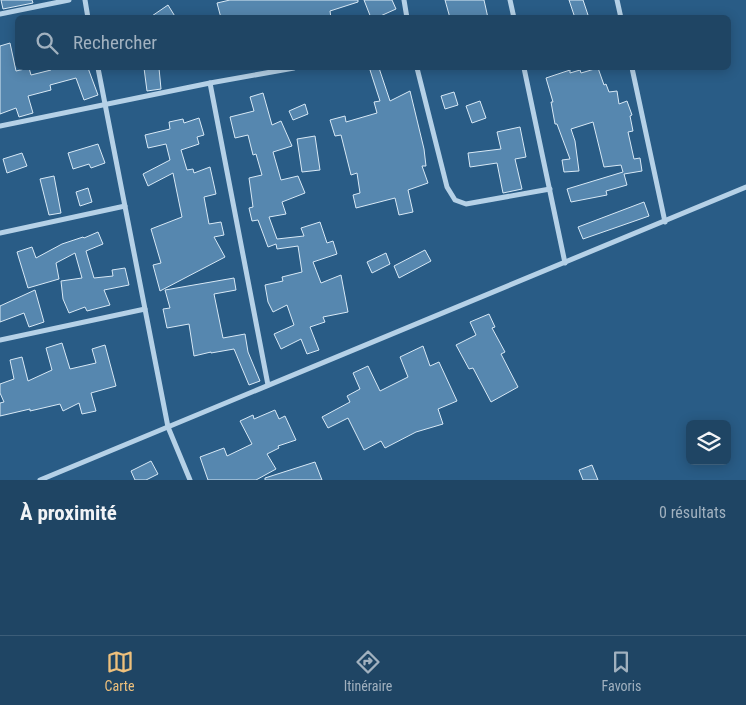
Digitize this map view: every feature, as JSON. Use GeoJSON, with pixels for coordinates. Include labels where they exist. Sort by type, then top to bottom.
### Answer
{"type":"FeatureCollection","features":[{"type":"Feature","properties":{"kind":"street"},"geometry":{"type":"LineString","coordinates":[[0,14],[69,0]]}},
{"type":"Feature","properties":{"kind":"street"},"geometry":{"type":"LineString","coordinates":[[85,0],[88,15]]}},
{"type":"Feature","properties":{"kind":"street"},"geometry":{"type":"LineString","coordinates":[[404,0],[406,15]]}},
{"type":"Feature","properties":{"kind":"street"},"geometry":{"type":"LineString","coordinates":[[510,0],[513,15]]}},
{"type":"Feature","properties":{"kind":"street"},"geometry":{"type":"LineString","coordinates":[[618,0],[620,15]]}},
{"type":"Feature","properties":{"kind":"street"},"geometry":{"type":"LineString","coordinates":[[98,70],[168,427],[190,480]]}},
{"type":"Feature","properties":{"kind":"street"},"geometry":{"type":"LineString","coordinates":[[0,126],[283,70]]}},
{"type":"Feature","properties":{"kind":"street"},"geometry":{"type":"LineString","coordinates":[[418,70],[447,187],[455,200],[466,204],[550,189]]}},
{"type":"Feature","properties":{"kind":"street"},"geometry":{"type":"LineString","coordinates":[[524,70],[565,263]]}},
{"type":"Feature","properties":{"kind":"street"},"geometry":{"type":"LineString","coordinates":[[632,70],[665,222]]}},
{"type":"Feature","properties":{"kind":"street"},"geometry":{"type":"LineString","coordinates":[[210,83],[268,385]]}},
{"type":"Feature","properties":{"kind":"street"},"geometry":{"type":"LineString","coordinates":[[40,480],[746,187]]}},
{"type":"Feature","properties":{"kind":"street"},"geometry":{"type":"LineString","coordinates":[[0,233],[125,206]]}},
{"type":"Feature","properties":{"kind":"street"},"geometry":{"type":"LineString","coordinates":[[0,340],[145,309]]}},
{"type":"Feature","properties":{"kind":"building"},"geometry":{"type":"Polygon","coordinates":[[[1,0],[32,0],[33,3],[3,9],[1,0]]]}},
{"type":"Feature","properties":{"kind":"building"},"geometry":{"type":"Polygon","coordinates":[[[230,0],[358,0],[358,2],[330,11],[331,15],[220,15],[217,3],[230,0]]]}},
{"type":"Feature","properties":{"kind":"building"},"geometry":{"type":"Polygon","coordinates":[[[364,0],[392,0],[396,9],[383,15],[370,15],[364,0]]]}},
{"type":"Feature","properties":{"kind":"building"},"geometry":{"type":"Polygon","coordinates":[[[445,0],[484,0],[487,15],[449,15],[445,0]]]}},
{"type":"Feature","properties":{"kind":"building"},"geometry":{"type":"Polygon","coordinates":[[[569,0],[583,0],[588,15],[574,15],[569,0]]]}},
{"type":"Feature","properties":{"kind":"building"},"geometry":{"type":"Polygon","coordinates":[[[168,5],[174,15],[153,15],[168,5]]]}},
{"type":"Feature","properties":{"kind":"building"},"geometry":{"type":"Polygon","coordinates":[[[10,43],[16,71],[30,70],[31,75],[51,70],[89,70],[98,95],[84,100],[76,78],[50,85],[51,90],[28,96],[33,113],[19,117],[16,108],[0,114],[0,46],[10,43]]]}},
{"type":"Feature","properties":{"kind":"building"},"geometry":{"type":"Polygon","coordinates":[[[144,70],[159,70],[161,89],[147,91],[144,70]]]}},
{"type":"Feature","properties":{"kind":"building"},"geometry":{"type":"Polygon","coordinates":[[[370,70],[380,70],[390,101],[410,91],[424,149],[426,166],[422,166],[428,183],[408,190],[413,212],[399,215],[395,198],[356,208],[353,195],[360,193],[357,173],[351,175],[341,135],[335,136],[330,120],[345,116],[346,122],[377,113],[374,102],[380,101],[370,70]]]}},
{"type":"Feature","properties":{"kind":"building"},"geometry":{"type":"Polygon","coordinates":[[[570,70],[570,73],[580,70],[581,73],[599,70],[604,85],[606,84],[609,92],[617,91],[619,104],[627,101],[632,115],[630,116],[633,131],[628,132],[634,159],[640,158],[642,171],[624,174],[627,185],[606,191],[607,195],[571,202],[567,189],[623,172],[621,165],[604,167],[593,122],[571,129],[575,141],[579,171],[564,172],[562,160],[570,159],[557,124],[555,124],[551,102],[553,102],[546,78],[570,70]]]}},
{"type":"Feature","properties":{"kind":"building"},"geometry":{"type":"Polygon","coordinates":[[[454,92],[458,105],[445,109],[441,96],[454,92]]]}},
{"type":"Feature","properties":{"kind":"building"},"geometry":{"type":"Polygon","coordinates":[[[263,93],[272,125],[281,121],[292,146],[273,152],[281,180],[298,176],[305,193],[282,202],[286,214],[269,217],[277,239],[304,236],[301,228],[320,222],[327,243],[333,241],[337,254],[313,262],[321,283],[341,275],[348,312],[323,317],[325,322],[310,327],[319,350],[307,354],[301,339],[281,349],[274,334],[294,325],[287,305],[273,312],[268,302],[265,285],[283,281],[282,277],[302,272],[298,246],[277,249],[276,244],[268,247],[258,220],[252,221],[249,208],[253,207],[249,178],[262,175],[256,154],[253,155],[248,135],[235,138],[230,117],[254,111],[250,97],[263,93]]]}},
{"type":"Feature","properties":{"kind":"building"},"geometry":{"type":"Polygon","coordinates":[[[480,101],[486,118],[472,123],[466,106],[480,101]]]}},
{"type":"Feature","properties":{"kind":"building"},"geometry":{"type":"Polygon","coordinates":[[[305,104],[308,114],[293,120],[289,111],[305,104]]]}},
{"type":"Feature","properties":{"kind":"building"},"geometry":{"type":"Polygon","coordinates":[[[199,118],[204,135],[197,137],[199,144],[181,150],[187,170],[193,169],[194,173],[210,167],[216,194],[204,197],[209,224],[221,222],[224,235],[214,237],[225,257],[160,291],[153,265],[161,263],[151,229],[182,217],[173,173],[148,186],[143,174],[170,160],[166,144],[148,148],[145,135],[170,129],[169,122],[183,119],[184,123],[199,118]]]}},
{"type":"Feature","properties":{"kind":"building"},"geometry":{"type":"Polygon","coordinates":[[[520,127],[526,157],[515,159],[522,189],[503,193],[497,163],[470,167],[468,153],[501,149],[497,132],[520,127]]]}},
{"type":"Feature","properties":{"kind":"building"},"geometry":{"type":"Polygon","coordinates":[[[315,136],[320,170],[302,172],[297,139],[315,136]]]}},
{"type":"Feature","properties":{"kind":"building"},"geometry":{"type":"Polygon","coordinates":[[[98,144],[105,163],[91,168],[89,164],[73,169],[68,153],[98,144]]]}},
{"type":"Feature","properties":{"kind":"building"},"geometry":{"type":"Polygon","coordinates":[[[22,153],[27,166],[7,173],[3,159],[22,153]]]}},
{"type":"Feature","properties":{"kind":"building"},"geometry":{"type":"Polygon","coordinates":[[[54,176],[61,213],[49,215],[40,179],[54,176]]]}},
{"type":"Feature","properties":{"kind":"building"},"geometry":{"type":"Polygon","coordinates":[[[88,188],[92,202],[80,206],[76,192],[88,188]]]}},
{"type":"Feature","properties":{"kind":"building"},"geometry":{"type":"Polygon","coordinates":[[[644,202],[649,216],[583,239],[578,227],[644,202]]]}},
{"type":"Feature","properties":{"kind":"building"},"geometry":{"type":"Polygon","coordinates":[[[98,232],[103,244],[86,251],[94,278],[113,276],[112,270],[125,268],[129,285],[104,290],[110,305],[87,311],[85,307],[69,313],[63,299],[61,281],[82,278],[75,253],[56,263],[59,279],[28,288],[17,252],[32,247],[36,258],[62,244],[98,232]]]}},
{"type":"Feature","properties":{"kind":"building"},"geometry":{"type":"Polygon","coordinates":[[[425,250],[431,261],[399,278],[394,266],[425,250]]]}},
{"type":"Feature","properties":{"kind":"building"},"geometry":{"type":"Polygon","coordinates":[[[386,253],[390,264],[372,273],[367,262],[386,253]]]}},
{"type":"Feature","properties":{"kind":"building"},"geometry":{"type":"Polygon","coordinates":[[[234,278],[236,290],[214,294],[223,338],[245,334],[248,352],[260,381],[249,385],[234,349],[194,356],[189,324],[167,328],[163,309],[170,308],[165,290],[234,278]]]}},
{"type":"Feature","properties":{"kind":"building"},"geometry":{"type":"Polygon","coordinates":[[[35,290],[44,322],[29,327],[24,313],[0,322],[0,306],[35,290]]]}},
{"type":"Feature","properties":{"kind":"building"},"geometry":{"type":"Polygon","coordinates":[[[489,314],[495,327],[492,328],[505,352],[501,354],[518,387],[491,402],[473,368],[469,369],[456,345],[476,335],[470,322],[489,314]]]}},
{"type":"Feature","properties":{"kind":"building"},"geometry":{"type":"Polygon","coordinates":[[[62,343],[70,369],[96,363],[92,349],[105,345],[116,386],[91,393],[96,411],[82,414],[79,403],[63,411],[60,404],[0,416],[0,403],[4,402],[0,393],[0,384],[14,379],[10,360],[22,357],[28,381],[52,370],[46,348],[62,343]]]}},
{"type":"Feature","properties":{"kind":"building"},"geometry":{"type":"Polygon","coordinates":[[[423,346],[430,366],[439,362],[457,401],[438,409],[443,424],[416,432],[385,448],[381,441],[364,450],[348,418],[328,428],[322,417],[350,402],[347,396],[360,389],[353,373],[368,366],[380,391],[408,377],[400,357],[423,346]]]}},
{"type":"Feature","properties":{"kind":"building"},"geometry":{"type":"Polygon","coordinates":[[[275,410],[279,419],[285,416],[296,440],[278,446],[279,448],[267,454],[276,469],[256,480],[208,480],[200,457],[224,448],[227,456],[252,444],[240,421],[253,415],[254,419],[275,410]]]}},
{"type":"Feature","properties":{"kind":"building"},"geometry":{"type":"Polygon","coordinates":[[[151,461],[158,474],[146,480],[135,480],[131,471],[151,461]]]}},
{"type":"Feature","properties":{"kind":"building"},"geometry":{"type":"Polygon","coordinates":[[[315,462],[322,480],[265,480],[265,478],[315,462]]]}},
{"type":"Feature","properties":{"kind":"building"},"geometry":{"type":"Polygon","coordinates":[[[592,465],[598,480],[583,480],[579,470],[592,465]]]}}]}
